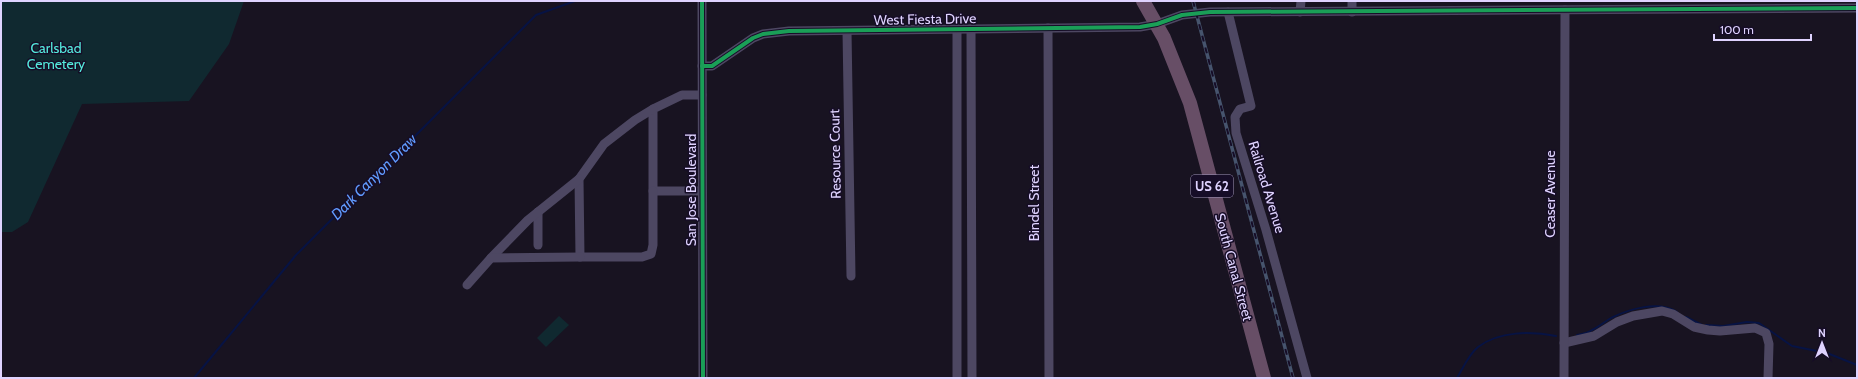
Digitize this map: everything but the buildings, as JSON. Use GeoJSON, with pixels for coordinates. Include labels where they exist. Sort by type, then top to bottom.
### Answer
{"type":"FeatureCollection","features":[{"type":"Feature","properties":{"kind":"highway","name":"South Canal Street"},"geometry":{"type":"LineString","coordinates":[[1143,1],[1157,24],[1176,66],[1190,103],[1264,378]]}},
{"type":"Feature","properties":{"kind":"street","name":"San Jose Boulevard"},"geometry":{"type":"LineString","coordinates":[[702,1],[703,378]]}},
{"type":"Feature","properties":{"kind":"street"},"geometry":{"type":"LineString","coordinates":[[1300,12],[1301,1]]}},
{"type":"Feature","properties":{"kind":"street"},"geometry":{"type":"LineString","coordinates":[[1352,1],[1352,12]]}},
{"type":"Feature","properties":{"kind":"street","name":"West Fiesta Drive"},"geometry":{"type":"LineString","coordinates":[[702,66],[712,66],[740,45],[763,34],[789,31],[1140,27],[1157,24],[1182,15],[1228,12],[1565,10],[1747,5],[1857,8]]}},
{"type":"Feature","properties":{"kind":"street","name":"Ceaser Avenue"},"geometry":{"type":"LineString","coordinates":[[1564,378],[1565,10]]}},
{"type":"Feature","properties":{"kind":"street","name":"Railroad Avenue"},"geometry":{"type":"LineString","coordinates":[[1228,12],[1251,106],[1240,109],[1235,117],[1236,133],[1266,230],[1306,378]]}},
{"type":"Feature","properties":{"kind":"street","name":"Bindel Street"},"geometry":{"type":"LineString","coordinates":[[1048,28],[1049,378]]}},
{"type":"Feature","properties":{"kind":"street"},"geometry":{"type":"LineString","coordinates":[[957,378],[958,29]]}},
{"type":"Feature","properties":{"kind":"street"},"geometry":{"type":"LineString","coordinates":[[971,29],[972,378]]}},
{"type":"Feature","properties":{"kind":"street","name":"Resource Court"},"geometry":{"type":"LineString","coordinates":[[847,31],[851,276]]}},
{"type":"Feature","properties":{"kind":"street"},"geometry":{"type":"LineString","coordinates":[[467,285],[528,220],[579,179],[604,144],[635,120],[682,95],[702,95]]}},
{"type":"Feature","properties":{"kind":"street"},"geometry":{"type":"LineString","coordinates":[[491,258],[642,257],[651,254],[653,245],[653,110]]}},
{"type":"Feature","properties":{"kind":"street"},"geometry":{"type":"LineString","coordinates":[[579,179],[580,257]]}},
{"type":"Feature","properties":{"kind":"street"},"geometry":{"type":"LineString","coordinates":[[653,191],[702,191]]}},
{"type":"Feature","properties":{"kind":"street"},"geometry":{"type":"LineString","coordinates":[[538,212],[538,245]]}},
{"type":"Feature","properties":{"kind":"street"},"geometry":{"type":"LineString","coordinates":[[1564,342],[1594,336],[1617,322],[1633,316],[1668,312],[1697,328],[1720,332],[1755,328],[1766,332],[1769,344],[1768,378]]}},
{"type":"Feature","properties":{"kind":"green space","name":"Carlsbad Cemetery"},"geometry":{"type":"Polygon","coordinates":[[[1,1],[244,1],[229,44],[189,101],[82,104],[28,222],[12,232],[1,232],[1,1]]]}},
{"type":"Feature","properties":{"kind":"green space"},"geometry":{"type":"Polygon","coordinates":[[[559,316],[569,325],[546,347],[537,338],[559,316]]]}},
{"type":"Feature","properties":{"kind":"waterway","name":"Dark Canyon Draw"},"geometry":{"type":"LineString","coordinates":[[194,378],[296,255],[536,15],[575,1]]}},
{"type":"Feature","properties":{"kind":"waterway"},"geometry":{"type":"LineString","coordinates":[[1577,335],[1589,332],[1611,318],[1635,309],[1653,306],[1670,308],[1677,312]]}},
{"type":"Feature","properties":{"kind":"waterway"},"geometry":{"type":"LineString","coordinates":[[1686,317],[1702,325]]}},
{"type":"Feature","properties":{"kind":"waterway"},"geometry":{"type":"LineString","coordinates":[[1706,325],[1723,326],[1747,322],[1759,323],[1792,346],[1827,353],[1857,365]]}},
{"type":"Feature","properties":{"kind":"waterway"},"geometry":{"type":"LineString","coordinates":[[1457,378],[1469,357],[1478,347],[1486,342],[1505,335],[1526,333],[1556,336]]}},
{"type":"Feature","properties":{"kind":"railway"},"geometry":{"type":"LineString","coordinates":[[1193,1],[1293,378]]}},
{"type":"Feature","properties":{"kind":"cycle path"},"geometry":{"type":"LineString","coordinates":[[702,1],[703,378]]}},
{"type":"Feature","properties":{"kind":"cycle path"},"geometry":{"type":"LineString","coordinates":[[702,66],[712,66],[753,38],[763,34],[789,31],[1140,27],[1157,24],[1182,15],[1210,12],[1857,8]]}}]}
